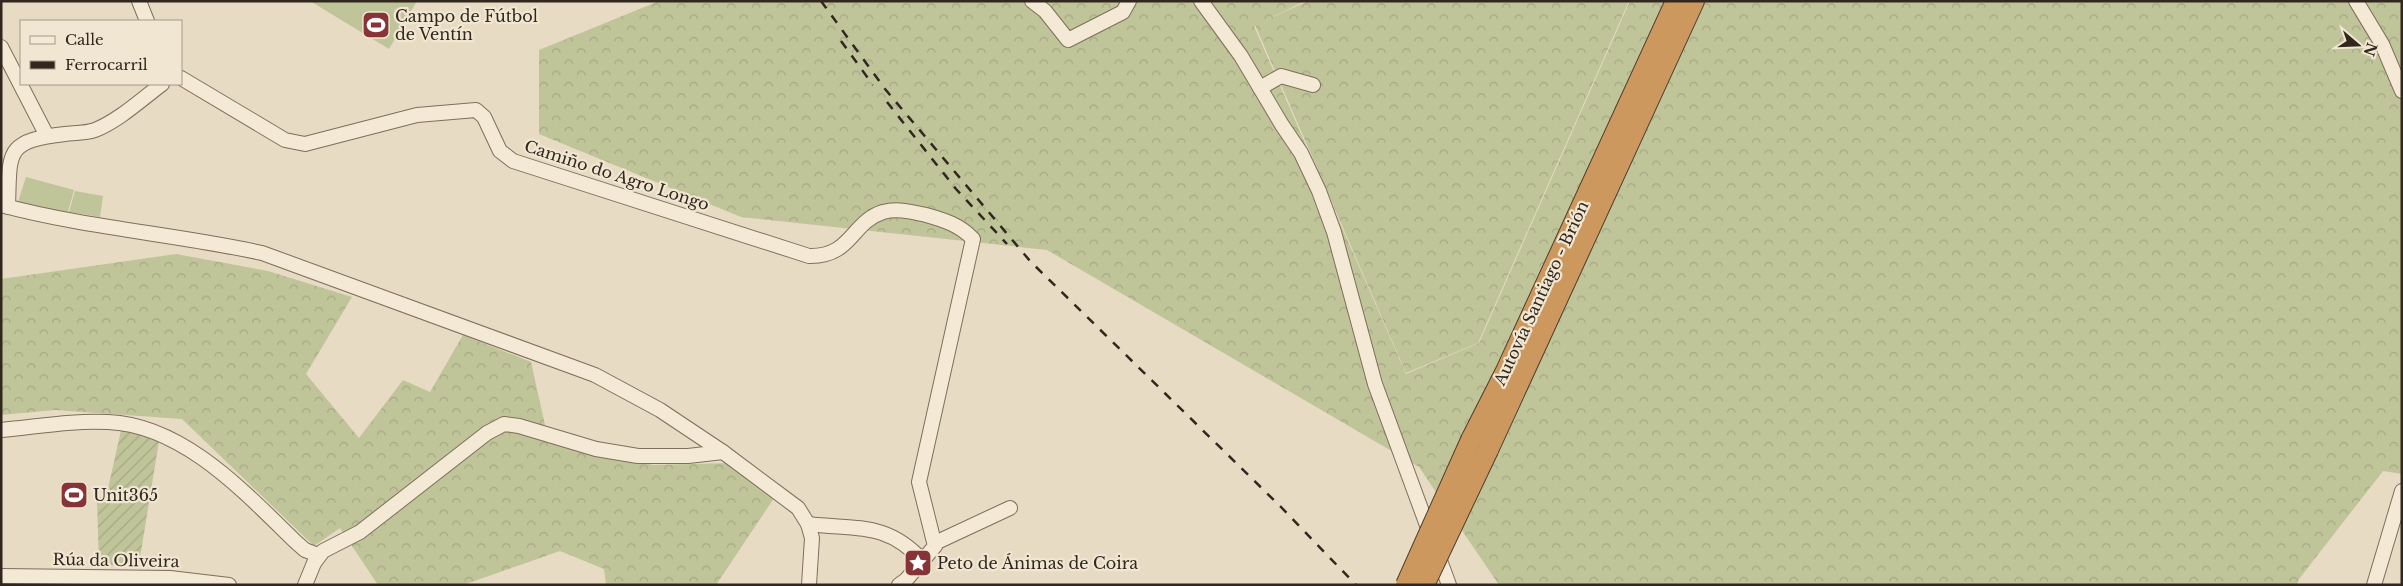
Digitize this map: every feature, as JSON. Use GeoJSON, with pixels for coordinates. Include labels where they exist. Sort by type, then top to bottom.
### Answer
{"type":"FeatureCollection","features":[{"type":"Feature","properties":{"kind":"highway"},"geometry":{"type":"LineString","coordinates":[[1619,128],[1621,104],[1663,1]]}},
{"type":"Feature","properties":{"kind":"highway","name":"Autovía Santiago - Brión"},"geometry":{"type":"LineString","coordinates":[[1424,585],[1480,445],[1676,1]]}},
{"type":"Feature","properties":{"kind":"highway","name":"Autovía Santiago - Brión"},"geometry":{"type":"LineString","coordinates":[[1406,585],[1480,445],[1642,116],[1694,1]]}},
{"type":"Feature","properties":{"kind":"highway"},"geometry":{"type":"LineString","coordinates":[[1642,116],[1668,82],[1709,1]]}},
{"type":"Feature","properties":{"kind":"street"},"geometry":{"type":"LineString","coordinates":[[139,1],[147,20]]}},
{"type":"Feature","properties":{"kind":"street"},"geometry":{"type":"LineString","coordinates":[[1032,1],[1045,11],[1068,40],[1123,12],[1129,1]]}},
{"type":"Feature","properties":{"kind":"street"},"geometry":{"type":"LineString","coordinates":[[1201,1],[1241,56],[1301,153],[1319,191],[1336,240],[1375,384],[1449,585]]}},
{"type":"Feature","properties":{"kind":"street"},"geometry":{"type":"LineString","coordinates":[[2356,1],[2382,44],[2402,90]]}},
{"type":"Feature","properties":{"kind":"street"},"geometry":{"type":"LineString","coordinates":[[1,47],[20,84]]}},
{"type":"Feature","properties":{"kind":"street"},"geometry":{"type":"LineString","coordinates":[[1260,88],[1281,76],[1313,85]]}},
{"type":"Feature","properties":{"kind":"street","name":"Camiño do Agro Longo"},"geometry":{"type":"LineString","coordinates":[[182,79],[285,140],[305,144],[417,114],[476,110],[484,117],[500,151],[512,161],[809,256],[826,255],[836,251],[874,216],[894,210],[905,210],[946,221],[961,228],[973,240],[919,482],[935,543]]}},
{"type":"Feature","properties":{"kind":"street"},"geometry":{"type":"LineString","coordinates":[[21,85],[47,136]]}},
{"type":"Feature","properties":{"kind":"street"},"geometry":{"type":"LineString","coordinates":[[161,85],[135,105],[94,130],[25,141],[14,149],[10,162],[5,206],[92,226],[228,246],[262,253],[595,375],[660,410],[723,452],[798,508],[808,524],[812,538],[809,585]]}},
{"type":"Feature","properties":{"kind":"street"},"geometry":{"type":"LineString","coordinates":[[1,430],[107,422],[146,429],[203,458],[305,550],[318,556]]}},
{"type":"Feature","properties":{"kind":"street"},"geometry":{"type":"LineString","coordinates":[[305,585],[318,556],[323,551],[360,532],[487,433],[504,424],[519,426],[596,448],[638,456],[688,456],[723,452]]}},
{"type":"Feature","properties":{"kind":"street"},"geometry":{"type":"LineString","coordinates":[[2374,585],[2402,491]]}},
{"type":"Feature","properties":{"kind":"street"},"geometry":{"type":"LineString","coordinates":[[899,585],[923,561],[934,548],[935,543],[1010,508]]}},
{"type":"Feature","properties":{"kind":"street"},"geometry":{"type":"LineString","coordinates":[[808,524],[864,527],[885,533],[911,550],[923,561]]}},
{"type":"Feature","properties":{"kind":"street","name":"Rúa da Oliveira"},"geometry":{"type":"LineString","coordinates":[[1,576],[73,581],[170,578],[229,585]]}},
{"type":"Feature","properties":{"kind":"green space","name":"Campo de Fútbol de Ventín"},"geometry":{"type":"Polygon","coordinates":[[[310,1],[417,1],[389,49],[310,1]]]}},
{"type":"Feature","properties":{"kind":"green space"},"geometry":{"type":"Polygon","coordinates":[[[659,1],[1305,1],[1254,26],[1406,374],[1479,343],[1630,1],[2402,1],[2402,474],[2383,471],[2299,579],[2297,585],[1499,585],[1419,467],[1047,250],[741,217],[539,134],[539,50],[659,1]]]}},
{"type":"Feature","properties":{"kind":"green space"},"geometry":{"type":"Polygon","coordinates":[[[1308,1],[1629,1],[1478,343],[1406,373],[1255,25],[1308,1]]]}},
{"type":"Feature","properties":{"kind":"green space"},"geometry":{"type":"Polygon","coordinates":[[[26,177],[74,190],[67,215],[18,202],[26,177]]]}},
{"type":"Feature","properties":{"kind":"green space"},"geometry":{"type":"Polygon","coordinates":[[[75,191],[103,196],[100,217],[69,212],[75,191]]]}},
{"type":"Feature","properties":{"kind":"green space"},"geometry":{"type":"Polygon","coordinates":[[[176,254],[268,271],[352,297],[306,374],[359,438],[403,380],[430,392],[463,335],[531,362],[549,443],[653,465],[731,463],[774,498],[716,585],[606,585],[604,569],[560,551],[463,585],[378,585],[340,528],[314,546],[182,419],[55,410],[1,415],[1,279],[176,254]]]}},
{"type":"Feature","properties":{"kind":"green space"},"geometry":{"type":"Polygon","coordinates":[[[122,426],[159,441],[139,564],[99,566],[97,499],[107,493],[122,426]]]}},
{"type":"Feature","properties":{"kind":"railway"},"geometry":{"type":"LineString","coordinates":[[821,1],[885,89],[1030,261],[1281,507],[1356,585]]}},
{"type":"Feature","properties":{"kind":"railway"},"geometry":{"type":"LineString","coordinates":[[841,41],[873,85]]}},
{"type":"Feature","properties":{"kind":"railway"},"geometry":{"type":"LineString","coordinates":[[887,102],[956,189],[1007,244]]}},
{"type":"Feature","properties":{"kind":"place","name":"Campo de Fútbol de Ventín"},"geometry":{"type":"Point","coordinates":[376,25]}},
{"type":"Feature","properties":{"kind":"place","name":"Unit365"},"geometry":{"type":"Point","coordinates":[74,495]}},
{"type":"Feature","properties":{"kind":"place","name":"Peto de Ánimas de Coira"},"geometry":{"type":"Point","coordinates":[918,563]}}]}
